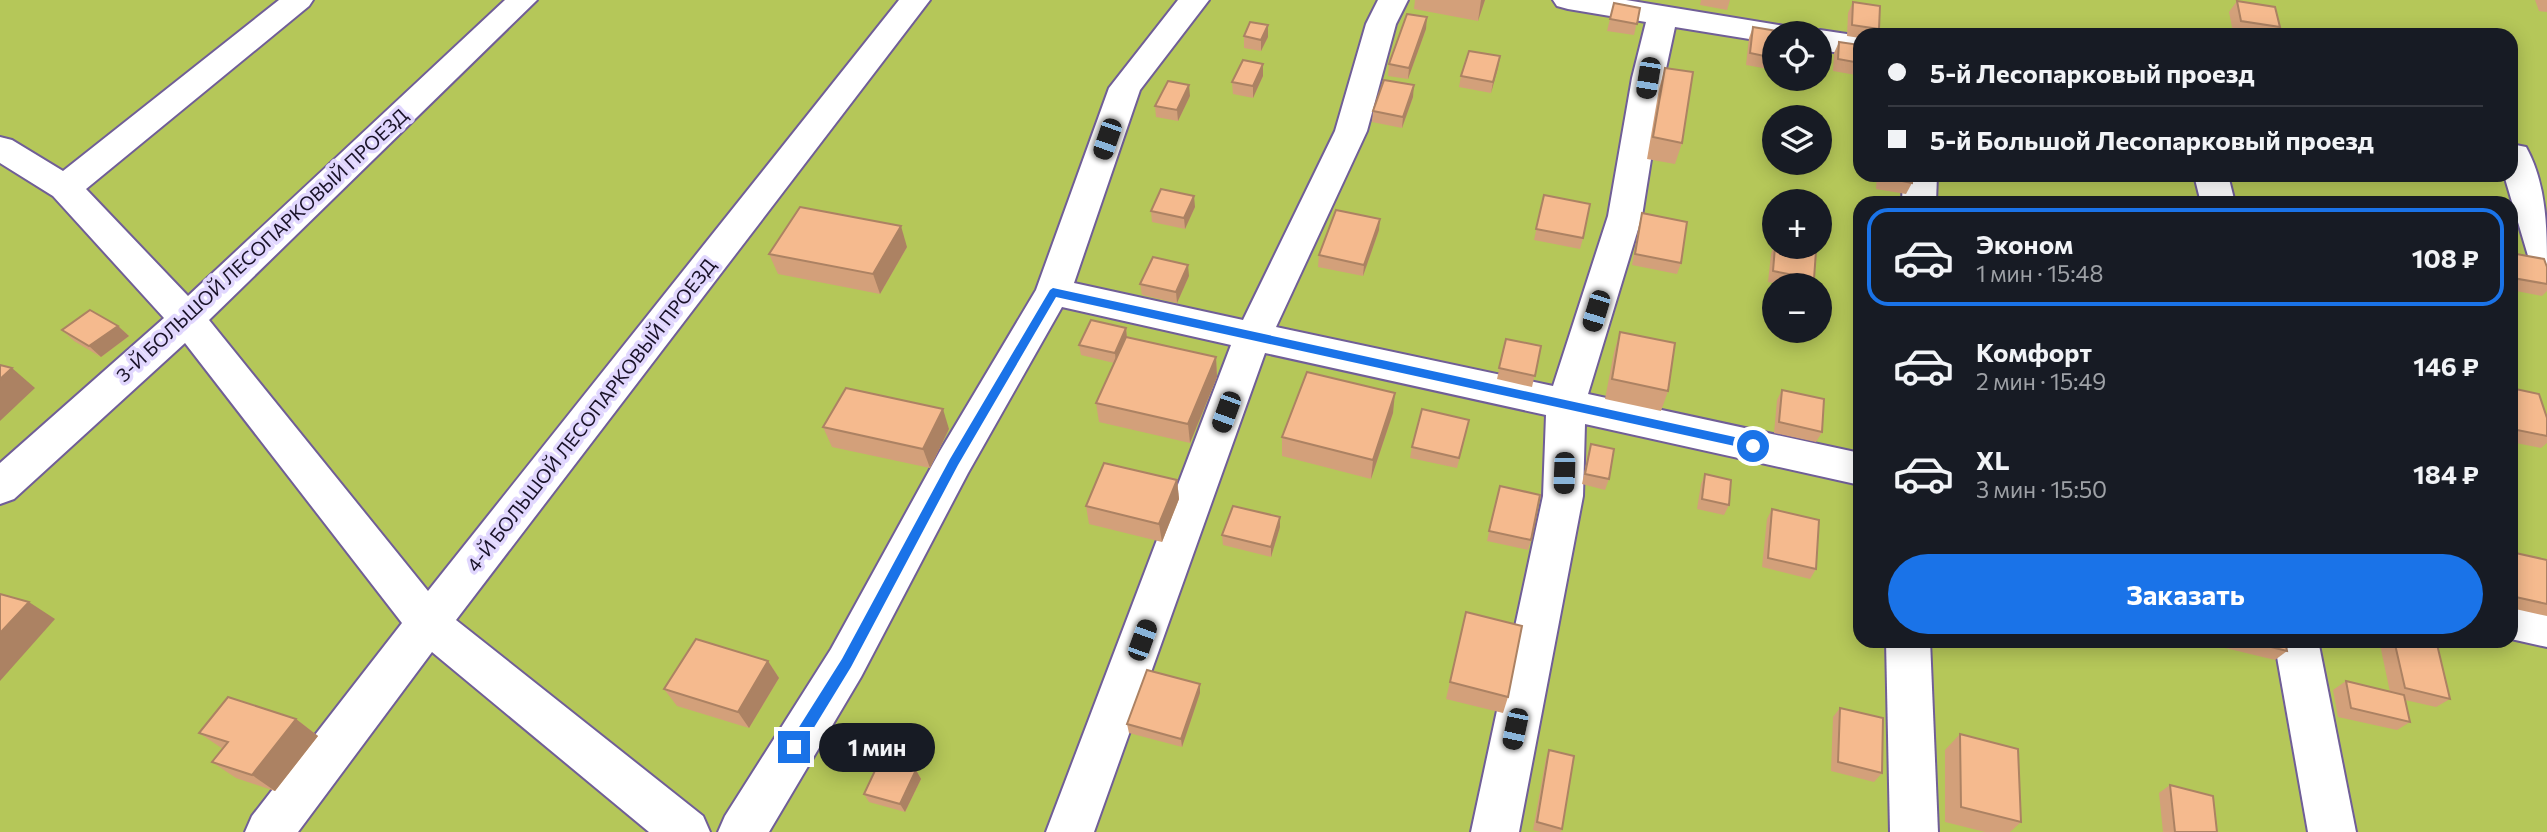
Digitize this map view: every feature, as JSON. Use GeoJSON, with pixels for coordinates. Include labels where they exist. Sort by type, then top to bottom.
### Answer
{"type":"FeatureCollection","features":[{"type":"Feature","properties":{"kind":"street"},"geometry":{"type":"LineString","coordinates":[[65,188],[298,0]]}},
{"type":"Feature","properties":{"kind":"street","name":"3-Й БОЛЬШОЙ ЛЕСОПАРКОВЫЙ ПРОЕЗД"},"geometry":{"type":"LineString","coordinates":[[0,487],[187,318],[522,0]]}},
{"type":"Feature","properties":{"kind":"street","name":"4-Й БОЛЬШОЙ ЛЕСОПАРКОВЫЙ ПРОЕЗД"},"geometry":{"type":"LineString","coordinates":[[269,832],[428,623],[915,0]]}},
{"type":"Feature","properties":{"kind":"street"},"geometry":{"type":"LineString","coordinates":[[742,832],[846,663],[954,462],[1053,292],[1125,88],[1194,0]]}},
{"type":"Feature","properties":{"kind":"street"},"geometry":{"type":"LineString","coordinates":[[1070,832],[1253,336],[1351,131],[1381,24],[1393,0]]}},
{"type":"Feature","properties":{"kind":"street"},"geometry":{"type":"LineString","coordinates":[[1569,0],[1762,31]]}},
{"type":"Feature","properties":{"kind":"street"},"geometry":{"type":"LineString","coordinates":[[1495,832],[1563,496],[1566,405],[1625,216],[1648,78],[1663,15]]}},
{"type":"Feature","properties":{"kind":"street"},"geometry":{"type":"LineString","coordinates":[[1832,42],[1853,45]]}},
{"type":"Feature","properties":{"kind":"street"},"geometry":{"type":"LineString","coordinates":[[0,148],[65,188],[187,318],[428,623],[686,832]]}},
{"type":"Feature","properties":{"kind":"street"},"geometry":{"type":"LineString","coordinates":[[2524,157],[2547,260]]}},
{"type":"Feature","properties":{"kind":"street"},"geometry":{"type":"LineString","coordinates":[[1053,292],[1853,467]]}},
{"type":"Feature","properties":{"kind":"street"},"geometry":{"type":"LineString","coordinates":[[2518,622],[2547,628]]}},
{"type":"Feature","properties":{"kind":"street"},"geometry":{"type":"LineString","coordinates":[[1908,648],[1914,832]]}},
{"type":"Feature","properties":{"kind":"street"},"geometry":{"type":"LineString","coordinates":[[2298,648],[2332,832]]}},
{"type":"Feature","properties":{"kind":"green space"},"geometry":{"type":"Polygon","coordinates":[[[0,0],[2547,0],[2547,832],[0,832],[0,0]]]}},
{"type":"Feature","properties":{"kind":"building"},"geometry":{"type":"Polygon","coordinates":[[[2237,1],[2275,7],[2280,27],[2241,21],[2237,1]]]}},
{"type":"Feature","properties":{"kind":"building"},"geometry":{"type":"Polygon","coordinates":[[[1853,2],[1880,6],[1879,28],[1852,25],[1853,2]]]}},
{"type":"Feature","properties":{"kind":"building"},"geometry":{"type":"Polygon","coordinates":[[[1614,3],[1640,8],[1637,24],[1610,19],[1614,3]]]}},
{"type":"Feature","properties":{"kind":"building"},"geometry":{"type":"Polygon","coordinates":[[[1407,14],[1427,17],[1409,68],[1389,64],[1407,14]]]}},
{"type":"Feature","properties":{"kind":"building"},"geometry":{"type":"Polygon","coordinates":[[[1250,22],[1268,25],[1261,40],[1244,36],[1250,22]]]}},
{"type":"Feature","properties":{"kind":"building"},"geometry":{"type":"Polygon","coordinates":[[[1753,27],[1762,28],[1762,56],[1750,53],[1753,27]]]}},
{"type":"Feature","properties":{"kind":"building"},"geometry":{"type":"Polygon","coordinates":[[[1839,42],[1853,44],[1853,62],[1838,59],[1839,42]]]}},
{"type":"Feature","properties":{"kind":"building"},"geometry":{"type":"Polygon","coordinates":[[[1469,51],[1500,56],[1493,82],[1461,76],[1469,51]]]}},
{"type":"Feature","properties":{"kind":"building"},"geometry":{"type":"Polygon","coordinates":[[[1243,60],[1263,64],[1253,86],[1232,82],[1243,60]]]}},
{"type":"Feature","properties":{"kind":"building"},"geometry":{"type":"Polygon","coordinates":[[[1665,68],[1693,72],[1682,143],[1653,137],[1665,68]]]}},
{"type":"Feature","properties":{"kind":"building"},"geometry":{"type":"Polygon","coordinates":[[[1384,80],[1414,85],[1403,117],[1373,111],[1384,80]]]}},
{"type":"Feature","properties":{"kind":"building"},"geometry":{"type":"Polygon","coordinates":[[[1168,81],[1189,85],[1177,110],[1155,106],[1168,81]]]}},
{"type":"Feature","properties":{"kind":"building"},"geometry":{"type":"Polygon","coordinates":[[[1161,189],[1194,196],[1184,218],[1151,211],[1161,189]]]}},
{"type":"Feature","properties":{"kind":"building"},"geometry":{"type":"Polygon","coordinates":[[[1544,195],[1590,204],[1583,238],[1536,229],[1544,195]]]}},
{"type":"Feature","properties":{"kind":"building"},"geometry":{"type":"Polygon","coordinates":[[[800,207],[901,226],[873,274],[769,254],[800,207]]]}},
{"type":"Feature","properties":{"kind":"building"},"geometry":{"type":"Polygon","coordinates":[[[1336,210],[1380,219],[1364,265],[1319,255],[1336,210]]]}},
{"type":"Feature","properties":{"kind":"building"},"geometry":{"type":"Polygon","coordinates":[[[1642,213],[1687,222],[1681,263],[1635,254],[1642,213]]]}},
{"type":"Feature","properties":{"kind":"building"},"geometry":{"type":"Polygon","coordinates":[[[2518,254],[2544,259],[2547,284],[2518,279],[2518,254]]]}},
{"type":"Feature","properties":{"kind":"building"},"geometry":{"type":"Polygon","coordinates":[[[1153,257],[1188,265],[1176,292],[1140,284],[1153,257]]]}},
{"type":"Feature","properties":{"kind":"building"},"geometry":{"type":"Polygon","coordinates":[[[1774,259],[1815,259],[1814,273],[1773,271],[1774,259]]]}},
{"type":"Feature","properties":{"kind":"building"},"geometry":{"type":"Polygon","coordinates":[[[90,310],[118,326],[89,346],[62,330],[90,310]]]}},
{"type":"Feature","properties":{"kind":"building"},"geometry":{"type":"Polygon","coordinates":[[[1091,320],[1126,328],[1115,353],[1079,345],[1091,320]]]}},
{"type":"Feature","properties":{"kind":"building"},"geometry":{"type":"Polygon","coordinates":[[[1620,332],[1675,343],[1668,391],[1612,379],[1620,332]]]}},
{"type":"Feature","properties":{"kind":"building"},"geometry":{"type":"Polygon","coordinates":[[[1126,337],[1216,357],[1188,424],[1096,403],[1126,337]]]}},
{"type":"Feature","properties":{"kind":"building"},"geometry":{"type":"Polygon","coordinates":[[[1506,339],[1541,346],[1535,376],[1499,368],[1506,339]]]}},
{"type":"Feature","properties":{"kind":"building"},"geometry":{"type":"Polygon","coordinates":[[[0,365],[12,368],[0,379],[0,365]]]}},
{"type":"Feature","properties":{"kind":"building"},"geometry":{"type":"Polygon","coordinates":[[[1307,372],[1395,393],[1373,460],[1282,437],[1307,372]]]}},
{"type":"Feature","properties":{"kind":"building"},"geometry":{"type":"Polygon","coordinates":[[[846,388],[943,409],[923,449],[823,427],[846,388]]]}},
{"type":"Feature","properties":{"kind":"building"},"geometry":{"type":"Polygon","coordinates":[[[1782,390],[1824,399],[1822,432],[1779,422],[1782,390]]]}},
{"type":"Feature","properties":{"kind":"building"},"geometry":{"type":"Polygon","coordinates":[[[2518,390],[2539,394],[2547,418],[2547,436],[2518,430],[2518,390]]]}},
{"type":"Feature","properties":{"kind":"building"},"geometry":{"type":"Polygon","coordinates":[[[1422,409],[1469,420],[1459,458],[1412,447],[1422,409]]]}},
{"type":"Feature","properties":{"kind":"building"},"geometry":{"type":"Polygon","coordinates":[[[1591,444],[1614,449],[1609,479],[1585,474],[1591,444]]]}},
{"type":"Feature","properties":{"kind":"building"},"geometry":{"type":"Polygon","coordinates":[[[1104,463],[1177,480],[1159,524],[1086,506],[1104,463]]]}},
{"type":"Feature","properties":{"kind":"building"},"geometry":{"type":"Polygon","coordinates":[[[1705,474],[1731,480],[1729,505],[1702,499],[1705,474]]]}},
{"type":"Feature","properties":{"kind":"building"},"geometry":{"type":"Polygon","coordinates":[[[1500,486],[1540,495],[1531,540],[1489,531],[1500,486]]]}},
{"type":"Feature","properties":{"kind":"building"},"geometry":{"type":"Polygon","coordinates":[[[1233,506],[1280,517],[1271,547],[1222,535],[1233,506]]]}},
{"type":"Feature","properties":{"kind":"building"},"geometry":{"type":"Polygon","coordinates":[[[1772,509],[1819,520],[1816,569],[1768,558],[1772,509]]]}},
{"type":"Feature","properties":{"kind":"building"},"geometry":{"type":"Polygon","coordinates":[[[2518,554],[2547,560],[2547,604],[2518,598],[2518,554]]]}},
{"type":"Feature","properties":{"kind":"building"},"geometry":{"type":"Polygon","coordinates":[[[0,594],[29,602],[0,633],[0,594]]]}},
{"type":"Feature","properties":{"kind":"building"},"geometry":{"type":"Polygon","coordinates":[[[1466,612],[1522,626],[1508,697],[1450,682],[1466,612]]]}},
{"type":"Feature","properties":{"kind":"building"},"geometry":{"type":"Polygon","coordinates":[[[696,639],[768,661],[738,712],[664,689],[696,639]]]}},
{"type":"Feature","properties":{"kind":"building"},"geometry":{"type":"Polygon","coordinates":[[[2396,648],[2438,648],[2450,699],[2405,688],[2396,648]]]}},
{"type":"Feature","properties":{"kind":"building"},"geometry":{"type":"Polygon","coordinates":[[[1147,670],[1200,684],[1181,739],[1127,724],[1147,670]]]}},
{"type":"Feature","properties":{"kind":"building"},"geometry":{"type":"Polygon","coordinates":[[[2346,681],[2404,695],[2410,722],[2351,708],[2346,681]]]}},
{"type":"Feature","properties":{"kind":"building"},"geometry":{"type":"Polygon","coordinates":[[[228,697],[296,719],[252,775],[212,762],[228,742],[199,733],[228,697]]]}},
{"type":"Feature","properties":{"kind":"building"},"geometry":{"type":"Polygon","coordinates":[[[1840,708],[1883,718],[1882,773],[1838,762],[1840,708]]]}},
{"type":"Feature","properties":{"kind":"building"},"geometry":{"type":"Polygon","coordinates":[[[1960,734],[2018,749],[2021,822],[1961,807],[1960,734]]]}},
{"type":"Feature","properties":{"kind":"building"},"geometry":{"type":"Polygon","coordinates":[[[1549,750],[1574,756],[1562,829],[1537,822],[1549,750]]]}},
{"type":"Feature","properties":{"kind":"building"},"geometry":{"type":"Polygon","coordinates":[[[880,760],[916,770],[900,804],[864,794],[880,760]]]}},
{"type":"Feature","properties":{"kind":"building"},"geometry":{"type":"Polygon","coordinates":[[[2170,785],[2213,796],[2217,832],[2175,832],[2170,785]]]}},
{"type":"Feature","properties":{"kind":"route"},"geometry":{"type":"LineString","coordinates":[[794,747],[846,663],[954,462],[1053,292],[1753,446]]}}]}
